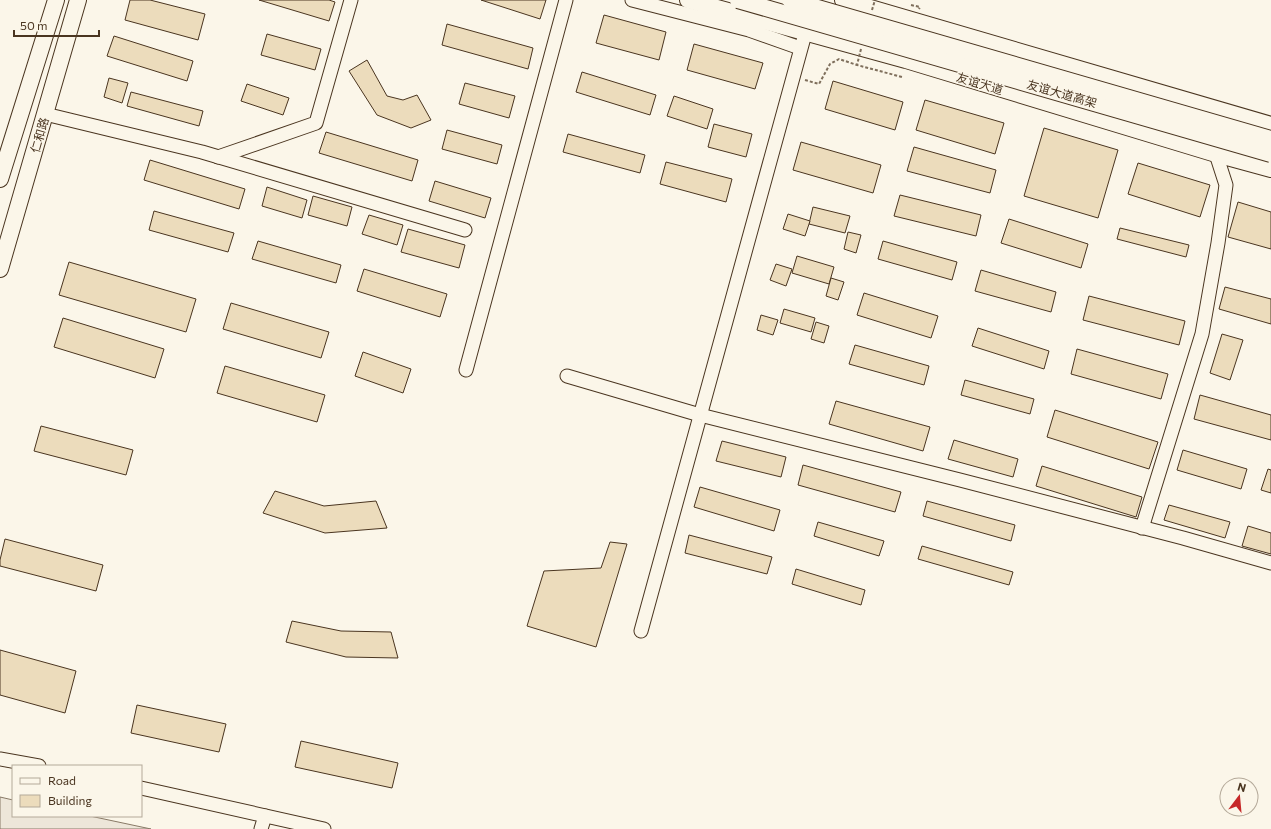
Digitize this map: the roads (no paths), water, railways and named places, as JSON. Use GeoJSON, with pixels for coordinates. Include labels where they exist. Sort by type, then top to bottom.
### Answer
{"type":"FeatureCollection","features":[{"type":"Feature","properties":{"kind":"main road","name":"仁和路"},"geometry":{"type":"LineString","coordinates":[[0,179],[56,0]]}},
{"type":"Feature","properties":{"kind":"main road","name":"仁和路"},"geometry":{"type":"LineString","coordinates":[[0,269],[78,0]]}},
{"type":"Feature","properties":{"kind":"main road","name":"友谊大道"},"geometry":{"type":"LineString","coordinates":[[688,0],[906,60],[1216,154],[1271,169]]}},
{"type":"Feature","properties":{"kind":"main road","name":"友谊大道高架"},"geometry":{"type":"LineString","coordinates":[[738,0],[1271,154]]}},
{"type":"Feature","properties":{"kind":"main road","name":"友谊大道高架"},"geometry":{"type":"LineString","coordinates":[[790,0],[1271,139]]}},
{"type":"Feature","properties":{"kind":"main road"},"geometry":{"type":"LineString","coordinates":[[843,0],[1271,125]]}},
{"type":"Feature","properties":{"kind":"street"},"geometry":{"type":"LineString","coordinates":[[218,157],[316,123],[350,0]]}},
{"type":"Feature","properties":{"kind":"street"},"geometry":{"type":"LineString","coordinates":[[466,370],[566,0]]}},
{"type":"Feature","properties":{"kind":"street"},"geometry":{"type":"LineString","coordinates":[[632,0],[749,30],[800,48]]}},
{"type":"Feature","properties":{"kind":"street"},"geometry":{"type":"LineString","coordinates":[[641,631],[804,33],[815,0]]}},
{"type":"Feature","properties":{"kind":"street"},"geometry":{"type":"LineString","coordinates":[[45,114],[218,157],[465,230]]}},
{"type":"Feature","properties":{"kind":"street"},"geometry":{"type":"LineString","coordinates":[[1142,528],[1202,334],[1218,243],[1226,185],[1216,154]]}},
{"type":"Feature","properties":{"kind":"street"},"geometry":{"type":"LineString","coordinates":[[566,376],[700,415],[1142,528],[1271,563]]}},
{"type":"Feature","properties":{"kind":"street"},"geometry":{"type":"LineString","coordinates":[[0,758],[34,765]]}},
{"type":"Feature","properties":{"kind":"street"},"geometry":{"type":"LineString","coordinates":[[142,788],[265,816],[288,825],[324,829]]}},
{"type":"Feature","properties":{"kind":"street"},"geometry":{"type":"LineString","coordinates":[[261,829],[265,816]]}}]}
